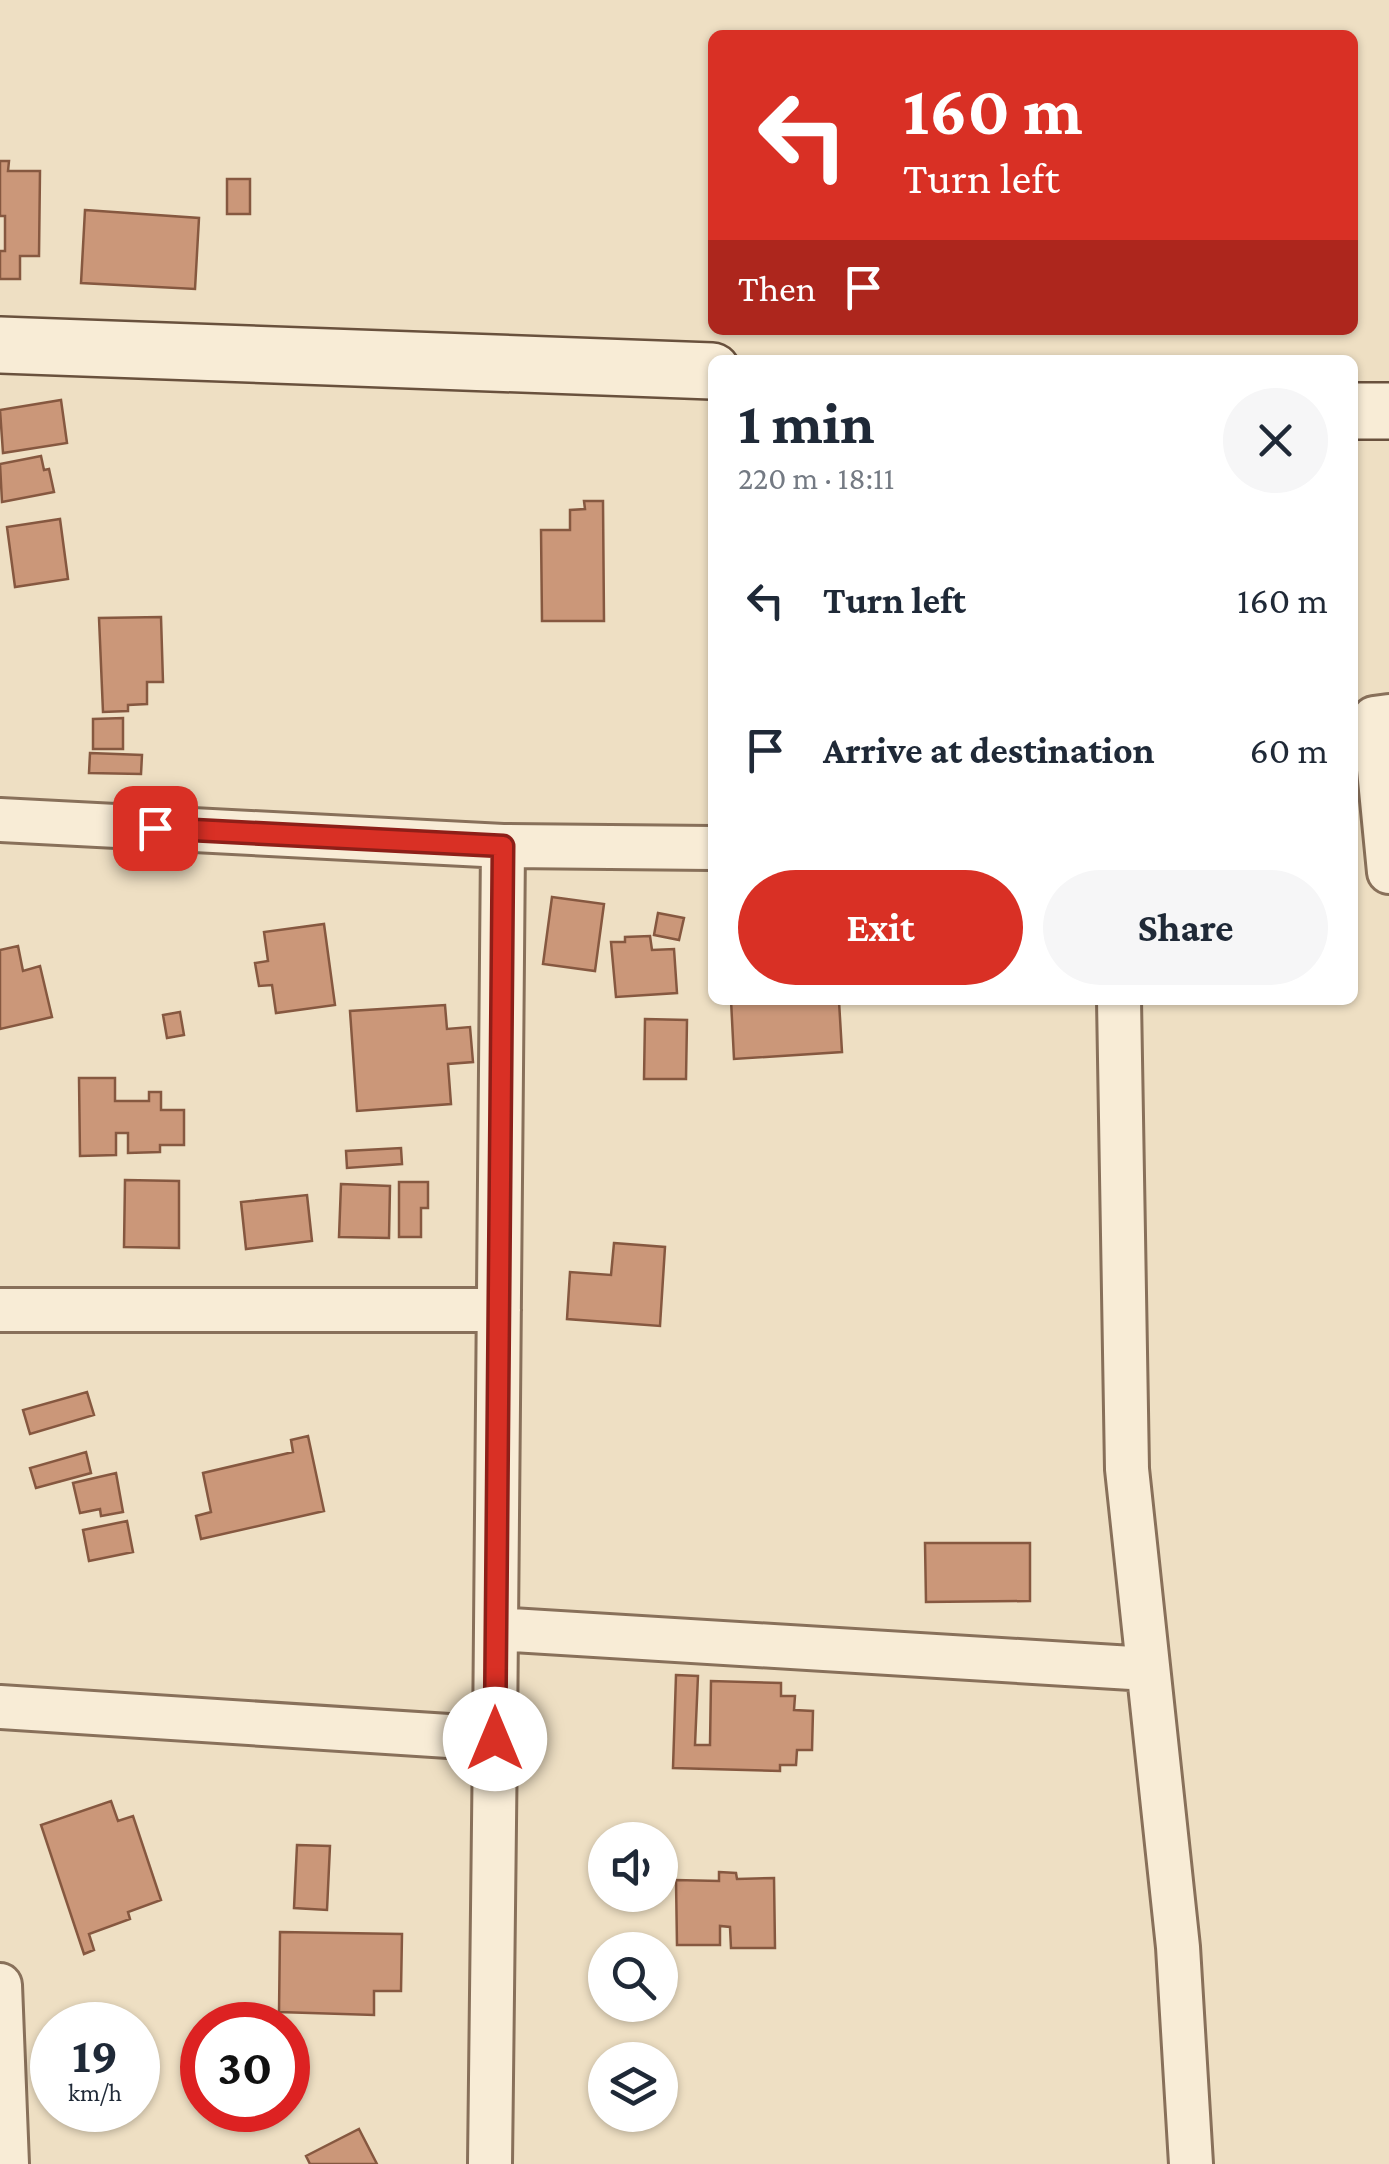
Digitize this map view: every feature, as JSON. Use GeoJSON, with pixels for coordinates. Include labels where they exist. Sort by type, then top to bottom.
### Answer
{"type":"FeatureCollection","features":[{"type":"Feature","properties":{"kind":"main road"},"geometry":{"type":"LineString","coordinates":[[0,345],[708,371]]}},
{"type":"Feature","properties":{"kind":"main road"},"geometry":{"type":"LineString","coordinates":[[0,374],[708,396]]}},
{"type":"Feature","properties":{"kind":"main road"},"geometry":{"type":"LineString","coordinates":[[1358,389],[1389,389]]}},
{"type":"Feature","properties":{"kind":"main road"},"geometry":{"type":"LineString","coordinates":[[1358,412],[1389,411]]}},
{"type":"Feature","properties":{"kind":"street"},"geometry":{"type":"LineString","coordinates":[[1389,716],[1374,718],[1389,872]]}},
{"type":"Feature","properties":{"kind":"street"},"geometry":{"type":"LineString","coordinates":[[0,820],[503,846],[708,848]]}},
{"type":"Feature","properties":{"kind":"street"},"geometry":{"type":"LineString","coordinates":[[490,2164],[503,846]]}},
{"type":"Feature","properties":{"kind":"street"},"geometry":{"type":"LineString","coordinates":[[1120,1005],[1127,1469],[1178,1947],[1191,2164]]}},
{"type":"Feature","properties":{"kind":"street"},"geometry":{"type":"LineString","coordinates":[[0,1310],[499,1310]]}},
{"type":"Feature","properties":{"kind":"street"},"geometry":{"type":"LineString","coordinates":[[496,1628],[1148,1669]]}},
{"type":"Feature","properties":{"kind":"street"},"geometry":{"type":"LineString","coordinates":[[0,1707],[495,1739]]}},
{"type":"Feature","properties":{"kind":"street"},"geometry":{"type":"LineString","coordinates":[[0,1986],[7,2164]]}},
{"type":"Feature","properties":{"kind":"building"},"geometry":{"type":"Polygon","coordinates":[[[0,161],[9,161],[8,171],[40,171],[39,256],[20,256],[20,279],[0,279],[5,216],[0,216],[0,161]]]}},
{"type":"Feature","properties":{"kind":"building"},"geometry":{"type":"Polygon","coordinates":[[[227,179],[250,179],[250,214],[227,214],[227,179]]]}},
{"type":"Feature","properties":{"kind":"building"},"geometry":{"type":"Polygon","coordinates":[[[85,210],[199,218],[195,289],[81,283],[85,210]]]}},
{"type":"Feature","properties":{"kind":"building"},"geometry":{"type":"Polygon","coordinates":[[[61,400],[67,443],[3,453],[0,410],[61,400]]]}},
{"type":"Feature","properties":{"kind":"building"},"geometry":{"type":"Polygon","coordinates":[[[41,456],[44,470],[49,469],[54,492],[2,502],[0,464],[41,456]]]}},
{"type":"Feature","properties":{"kind":"building"},"geometry":{"type":"Polygon","coordinates":[[[584,501],[603,501],[604,621],[542,621],[541,530],[570,530],[570,510],[585,509],[584,501]]]}},
{"type":"Feature","properties":{"kind":"building"},"geometry":{"type":"Polygon","coordinates":[[[60,519],[68,579],[15,587],[7,527],[60,519]]]}},
{"type":"Feature","properties":{"kind":"building"},"geometry":{"type":"Polygon","coordinates":[[[161,617],[163,682],[147,682],[147,704],[128,705],[128,711],[103,712],[99,618],[161,617]]]}},
{"type":"Feature","properties":{"kind":"building"},"geometry":{"type":"Polygon","coordinates":[[[123,718],[123,749],[93,749],[93,719],[123,718]]]}},
{"type":"Feature","properties":{"kind":"building"},"geometry":{"type":"Polygon","coordinates":[[[90,753],[142,755],[141,774],[89,773],[90,753]]]}},
{"type":"Feature","properties":{"kind":"building"},"geometry":{"type":"Polygon","coordinates":[[[552,897],[604,904],[595,971],[543,964],[552,897]]]}},
{"type":"Feature","properties":{"kind":"building"},"geometry":{"type":"Polygon","coordinates":[[[658,913],[684,918],[679,940],[654,935],[658,913]]]}},
{"type":"Feature","properties":{"kind":"building"},"geometry":{"type":"Polygon","coordinates":[[[324,924],[335,1005],[276,1013],[272,985],[259,986],[255,963],[268,961],[264,932],[324,924]]]}},
{"type":"Feature","properties":{"kind":"building"},"geometry":{"type":"Polygon","coordinates":[[[650,936],[652,950],[674,949],[677,993],[616,997],[611,942],[650,936]]]}},
{"type":"Feature","properties":{"kind":"building"},"geometry":{"type":"Polygon","coordinates":[[[18,946],[23,971],[40,966],[52,1017],[0,1029],[0,950],[18,946]]]}},
{"type":"Feature","properties":{"kind":"building"},"geometry":{"type":"Polygon","coordinates":[[[445,1005],[447,1029],[470,1027],[473,1062],[448,1064],[451,1104],[357,1111],[350,1011],[445,1005]]]}},
{"type":"Feature","properties":{"kind":"building"},"geometry":{"type":"Polygon","coordinates":[[[731,1005],[839,1005],[842,1052],[734,1059],[731,1005]]]}},
{"type":"Feature","properties":{"kind":"building"},"geometry":{"type":"Polygon","coordinates":[[[180,1012],[184,1035],[167,1038],[163,1015],[180,1012]]]}},
{"type":"Feature","properties":{"kind":"building"},"geometry":{"type":"Polygon","coordinates":[[[645,1019],[687,1020],[686,1079],[644,1079],[645,1019]]]}},
{"type":"Feature","properties":{"kind":"building"},"geometry":{"type":"Polygon","coordinates":[[[79,1078],[115,1078],[115,1101],[149,1101],[149,1092],[161,1092],[161,1110],[184,1110],[184,1145],[160,1145],[160,1152],[128,1153],[128,1133],[116,1133],[116,1155],[80,1156],[79,1078]]]}},
{"type":"Feature","properties":{"kind":"building"},"geometry":{"type":"Polygon","coordinates":[[[401,1148],[402,1164],[347,1168],[346,1151],[401,1148]]]}},
{"type":"Feature","properties":{"kind":"building"},"geometry":{"type":"Polygon","coordinates":[[[125,1180],[179,1181],[179,1248],[124,1247],[125,1180]]]}},
{"type":"Feature","properties":{"kind":"building"},"geometry":{"type":"Polygon","coordinates":[[[399,1182],[428,1182],[428,1208],[421,1208],[421,1237],[399,1237],[399,1182]]]}},
{"type":"Feature","properties":{"kind":"building"},"geometry":{"type":"Polygon","coordinates":[[[341,1184],[390,1186],[389,1238],[339,1237],[341,1184]]]}},
{"type":"Feature","properties":{"kind":"building"},"geometry":{"type":"Polygon","coordinates":[[[307,1195],[312,1241],[246,1249],[241,1202],[307,1195]]]}},
{"type":"Feature","properties":{"kind":"building"},"geometry":{"type":"Polygon","coordinates":[[[614,1243],[665,1247],[660,1326],[567,1319],[570,1272],[611,1275],[614,1243]]]}},
{"type":"Feature","properties":{"kind":"building"},"geometry":{"type":"Polygon","coordinates":[[[87,1392],[94,1415],[30,1434],[23,1410],[87,1392]]]}},
{"type":"Feature","properties":{"kind":"building"},"geometry":{"type":"Polygon","coordinates":[[[308,1436],[324,1511],[201,1539],[196,1516],[211,1512],[203,1473],[293,1452],[291,1440],[308,1436]]]}},
{"type":"Feature","properties":{"kind":"building"},"geometry":{"type":"Polygon","coordinates":[[[86,1452],[91,1473],[36,1488],[30,1468],[86,1452]]]}},
{"type":"Feature","properties":{"kind":"building"},"geometry":{"type":"Polygon","coordinates":[[[116,1473],[123,1512],[101,1516],[100,1509],[80,1513],[73,1483],[116,1473]]]}},
{"type":"Feature","properties":{"kind":"building"},"geometry":{"type":"Polygon","coordinates":[[[127,1521],[133,1552],[89,1561],[83,1530],[127,1521]]]}},
{"type":"Feature","properties":{"kind":"building"},"geometry":{"type":"Polygon","coordinates":[[[925,1543],[1030,1543],[1030,1601],[926,1602],[925,1543]]]}},
{"type":"Feature","properties":{"kind":"building"},"geometry":{"type":"Polygon","coordinates":[[[676,1675],[698,1676],[695,1745],[710,1745],[711,1681],[781,1683],[781,1696],[795,1696],[794,1710],[813,1711],[812,1750],[797,1750],[796,1765],[780,1765],[780,1771],[673,1768],[676,1675]]]}},
{"type":"Feature","properties":{"kind":"building"},"geometry":{"type":"Polygon","coordinates":[[[111,1801],[118,1821],[133,1816],[161,1900],[128,1912],[130,1919],[89,1934],[94,1950],[84,1954],[41,1825],[111,1801]]]}},
{"type":"Feature","properties":{"kind":"building"},"geometry":{"type":"Polygon","coordinates":[[[297,1845],[330,1846],[327,1910],[294,1908],[297,1845]]]}},
{"type":"Feature","properties":{"kind":"building"},"geometry":{"type":"Polygon","coordinates":[[[719,1872],[736,1873],[737,1879],[774,1878],[775,1948],[731,1948],[730,1927],[720,1926],[720,1945],[678,1945],[678,1880],[719,1881],[719,1872]]]}},
{"type":"Feature","properties":{"kind":"building"},"geometry":{"type":"Polygon","coordinates":[[[280,1932],[402,1934],[401,1991],[374,1991],[374,2015],[310,2013],[310,2002],[279,2002],[280,1932]]]}},
{"type":"Feature","properties":{"kind":"building"},"geometry":{"type":"Polygon","coordinates":[[[359,2129],[377,2164],[310,2164],[306,2156],[359,2129]]]}},
{"type":"Feature","properties":{"kind":"route"},"geometry":{"type":"LineString","coordinates":[[155,828],[503,846],[495,1739]]}}]}
